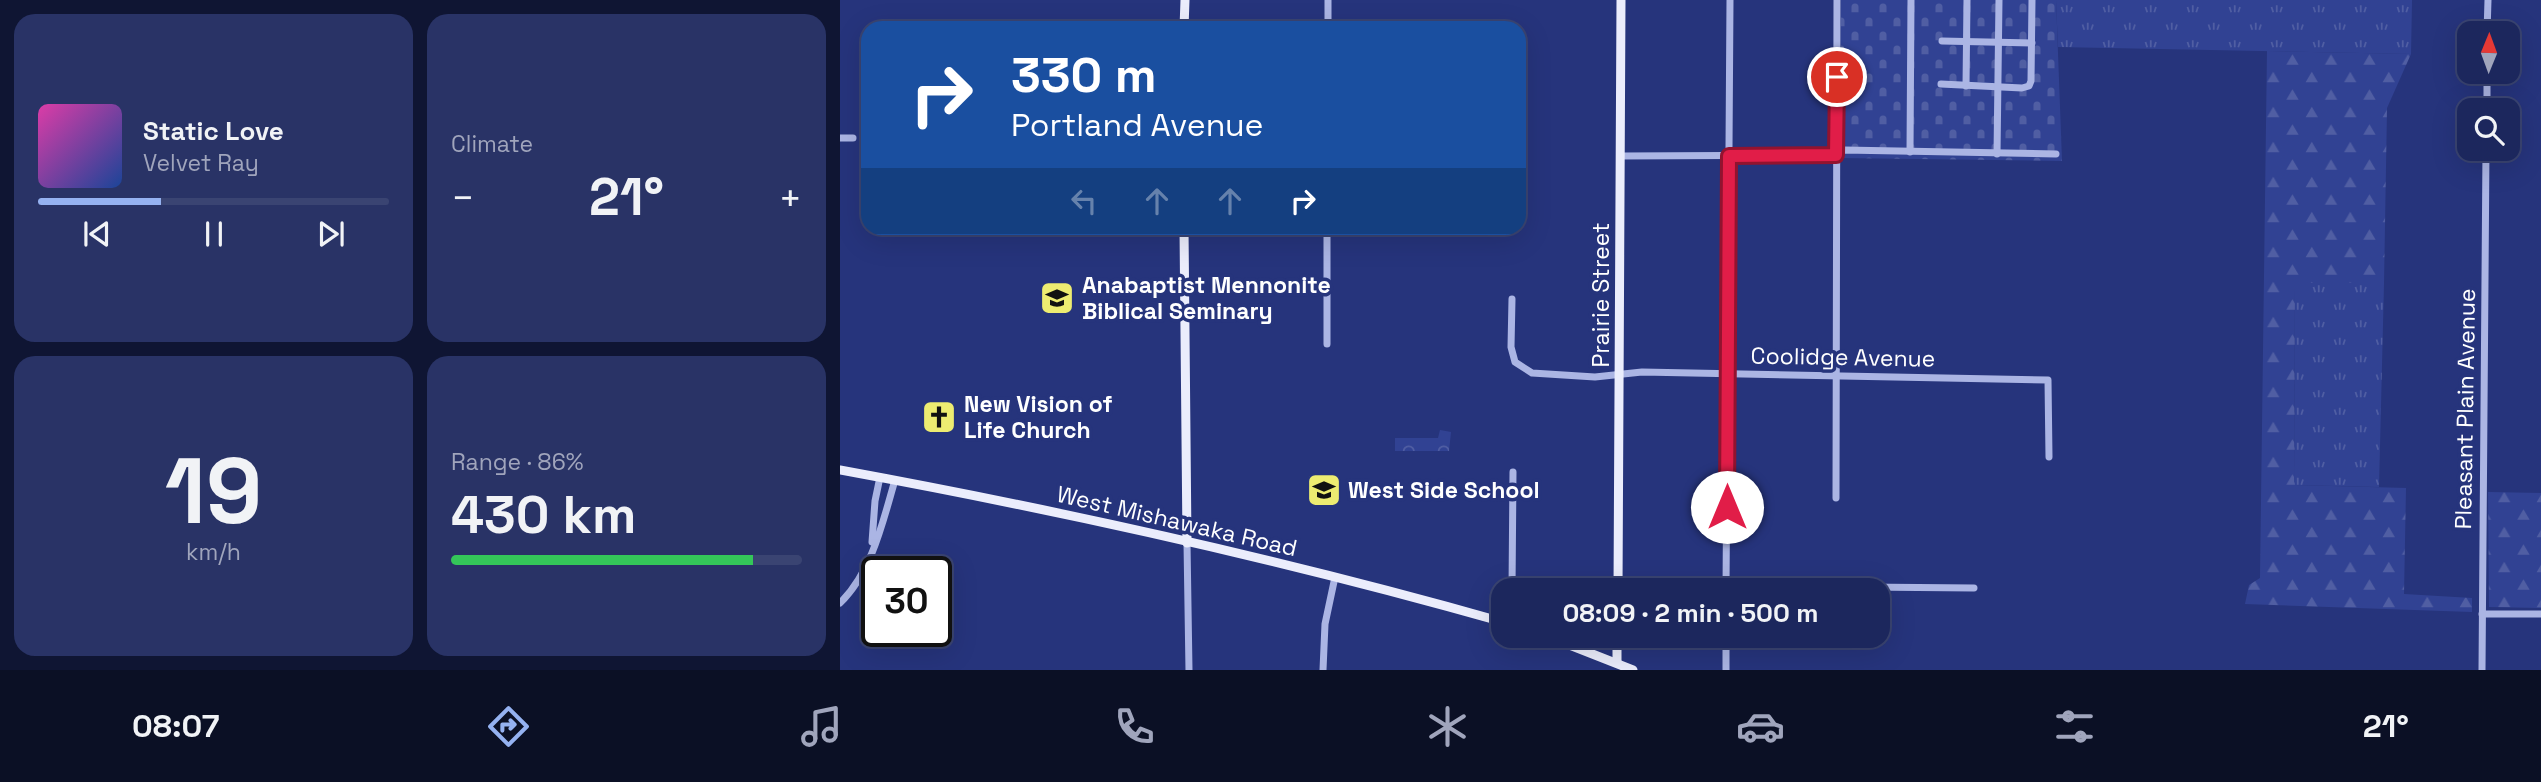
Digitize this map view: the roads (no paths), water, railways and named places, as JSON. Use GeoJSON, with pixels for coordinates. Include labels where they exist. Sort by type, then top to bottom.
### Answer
{"type":"FeatureCollection","features":[{"type":"Feature","properties":{"kind":"main road"},"geometry":{"type":"LineString","coordinates":[[1184,21],[1185,0]]}},
{"type":"Feature","properties":{"kind":"main road","name":"Prairie Street"},"geometry":{"type":"LineString","coordinates":[[1618,578],[1621,0]]}},
{"type":"Feature","properties":{"kind":"main road"},"geometry":{"type":"LineString","coordinates":[[1184,235],[1187,543]]}},
{"type":"Feature","properties":{"kind":"main road","name":"West Mishawaka Road"},"geometry":{"type":"LineString","coordinates":[[840,470],[1009,502],[1335,577],[1491,619]]}},
{"type":"Feature","properties":{"kind":"main road"},"geometry":{"type":"LineString","coordinates":[[1574,648],[1617,667],[1633,670]]}},
{"type":"Feature","properties":{"kind":"main road"},"geometry":{"type":"LineString","coordinates":[[1617,648],[1617,667]]}},
{"type":"Feature","properties":{"kind":"street"},"geometry":{"type":"LineString","coordinates":[[1328,0],[1328,21]]}},
{"type":"Feature","properties":{"kind":"street"},"geometry":{"type":"LineString","coordinates":[[1726,578],[1730,0]]}},
{"type":"Feature","properties":{"kind":"street"},"geometry":{"type":"LineString","coordinates":[[1836,498],[1837,0]]}},
{"type":"Feature","properties":{"kind":"street"},"geometry":{"type":"LineString","coordinates":[[1910,152],[1911,0]]}},
{"type":"Feature","properties":{"kind":"street"},"geometry":{"type":"LineString","coordinates":[[1966,86],[1967,0]]}},
{"type":"Feature","properties":{"kind":"street"},"geometry":{"type":"LineString","coordinates":[[1997,154],[1999,0]]}},
{"type":"Feature","properties":{"kind":"street"},"geometry":{"type":"LineString","coordinates":[[1941,85],[2029,86],[2032,0]]}},
{"type":"Feature","properties":{"kind":"street"},"geometry":{"type":"LineString","coordinates":[[2487,0],[2487,21]]}},
{"type":"Feature","properties":{"kind":"street"},"geometry":{"type":"LineString","coordinates":[[1942,41],[2032,43]]}},
{"type":"Feature","properties":{"kind":"street"},"geometry":{"type":"LineString","coordinates":[[840,138],[853,138]]}},
{"type":"Feature","properties":{"kind":"street"},"geometry":{"type":"LineString","coordinates":[[1620,156],[1836,155],[1844,150],[2056,154]]}},
{"type":"Feature","properties":{"kind":"street","name":"Pleasant Plain Avenue"},"geometry":{"type":"LineString","coordinates":[[2482,670],[2486,161]]}},
{"type":"Feature","properties":{"kind":"street"},"geometry":{"type":"LineString","coordinates":[[1327,235],[1327,344]]}},
{"type":"Feature","properties":{"kind":"street","name":"Coolidge Avenue"},"geometry":{"type":"LineString","coordinates":[[1512,299],[1511,347],[1516,362],[1532,373],[1595,377],[1620,374],[1728,374],[2048,380],[2049,457]]}},
{"type":"Feature","properties":{"kind":"street"},"geometry":{"type":"LineString","coordinates":[[1512,578],[1513,472]]}},
{"type":"Feature","properties":{"kind":"street"},"geometry":{"type":"LineString","coordinates":[[870,556],[880,477]]}},
{"type":"Feature","properties":{"kind":"street"},"geometry":{"type":"LineString","coordinates":[[870,556],[895,480]]}},
{"type":"Feature","properties":{"kind":"street"},"geometry":{"type":"LineString","coordinates":[[1187,543],[1189,670]]}},
{"type":"Feature","properties":{"kind":"street"},"geometry":{"type":"LineString","coordinates":[[841,599],[861,573]]}},
{"type":"Feature","properties":{"kind":"street"},"geometry":{"type":"LineString","coordinates":[[1323,670],[1325,624],[1335,577]]}},
{"type":"Feature","properties":{"kind":"street"},"geometry":{"type":"LineString","coordinates":[[1890,588],[1974,588]]}},
{"type":"Feature","properties":{"kind":"street"},"geometry":{"type":"LineString","coordinates":[[2482,614],[2541,614]]}},
{"type":"Feature","properties":{"kind":"street"},"geometry":{"type":"LineString","coordinates":[[1726,648],[1726,670]]}},
{"type":"Feature","properties":{"kind":"place","name":"Anabaptist Mennonite Biblical Seminary"},"geometry":{"type":"Point","coordinates":[1057,298]}},
{"type":"Feature","properties":{"kind":"place","name":"New Vision of Life Church"},"geometry":{"type":"Point","coordinates":[939,417]}},
{"type":"Feature","properties":{"kind":"place","name":"West Side School"},"geometry":{"type":"Point","coordinates":[1324,490]}}]}
